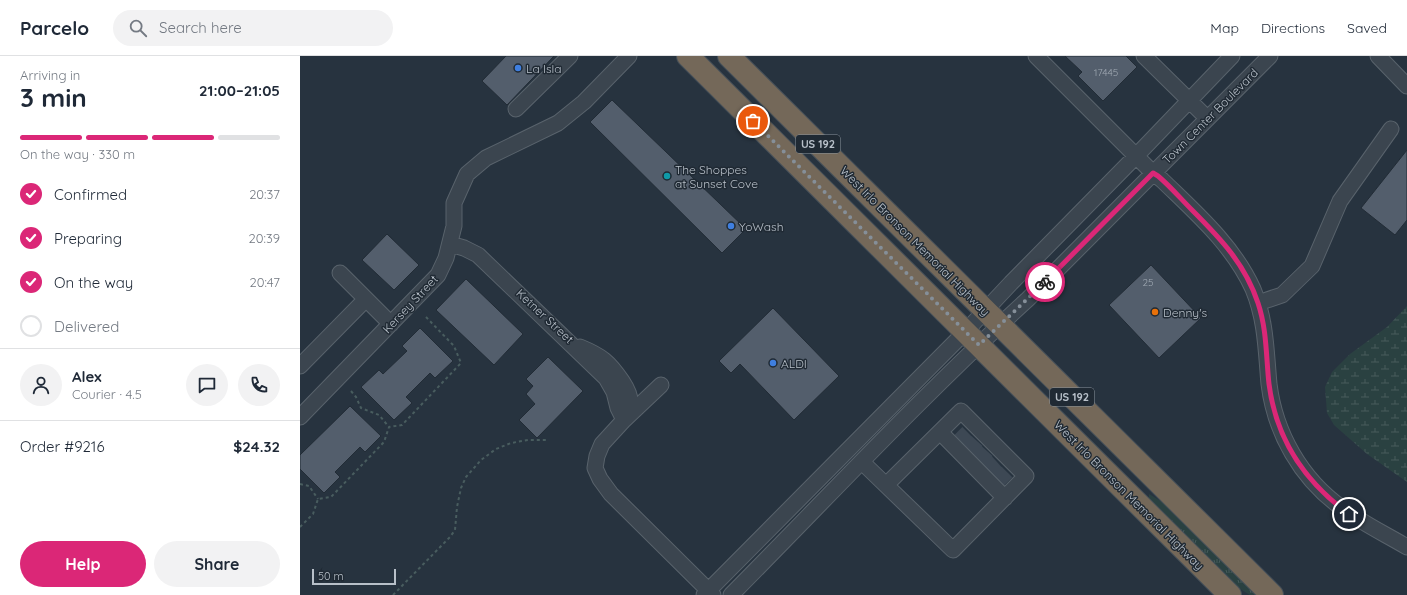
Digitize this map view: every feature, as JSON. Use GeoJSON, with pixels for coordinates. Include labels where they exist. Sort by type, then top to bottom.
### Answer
{"type":"FeatureCollection","features":[{"type":"Feature","properties":{"kind":"highway","name":"West Irlo Bronson Memorial Highway"},"geometry":{"type":"LineString","coordinates":[[688,56],[1230,595]]}},
{"type":"Feature","properties":{"kind":"highway","name":"West Irlo Bronson Memorial Highway"},"geometry":{"type":"LineString","coordinates":[[729,56],[1272,595]]}},
{"type":"Feature","properties":{"kind":"street"},"geometry":{"type":"LineString","coordinates":[[516,109],[570,56]]}},
{"type":"Feature","properties":{"kind":"street","name":"Kersey Street"},"geometry":{"type":"LineString","coordinates":[[300,417],[438,276],[446,258],[454,226],[454,203],[467,174],[486,158],[558,123],[584,102],[629,56]]}},
{"type":"Feature","properties":{"kind":"street"},"geometry":{"type":"LineString","coordinates":[[1036,56],[1225,244],[1241,265],[1258,303],[1265,334],[1269,384],[1274,410],[1296,461],[1312,482],[1331,500],[1358,519],[1407,547]]}},
{"type":"Feature","properties":{"kind":"street"},"geometry":{"type":"LineString","coordinates":[[1144,56],[1207,118]]}},
{"type":"Feature","properties":{"kind":"street","name":"Town Center Boulevard"},"geometry":{"type":"LineString","coordinates":[[972,338],[992,318],[1011,283],[1190,101],[1232,56]]}},
{"type":"Feature","properties":{"kind":"street","name":"Town Center Boulevard"},"geometry":{"type":"LineString","coordinates":[[972,338],[992,318],[1028,299],[1270,56]]}},
{"type":"Feature","properties":{"kind":"street"},"geometry":{"type":"LineString","coordinates":[[1378,56],[1407,86]]}},
{"type":"Feature","properties":{"kind":"street"},"geometry":{"type":"LineString","coordinates":[[1258,303],[1282,295],[1312,266],[1340,201],[1391,129]]}},
{"type":"Feature","properties":{"kind":"street"},"geometry":{"type":"LineString","coordinates":[[1091,202],[1108,220]]}},
{"type":"Feature","properties":{"kind":"street","name":"Ketner Street"},"geometry":{"type":"LineString","coordinates":[[450,244],[478,254],[606,378],[614,392],[618,408],[624,420]]}},
{"type":"Feature","properties":{"kind":"street"},"geometry":{"type":"LineString","coordinates":[[340,273],[391,324]]}},
{"type":"Feature","properties":{"kind":"street"},"geometry":{"type":"LineString","coordinates":[[300,366],[366,299]]}},
{"type":"Feature","properties":{"kind":"street"},"geometry":{"type":"LineString","coordinates":[[661,386],[624,420],[602,444],[597,456],[596,468],[600,479],[611,494],[709,593],[890,408],[972,338]]}},
{"type":"Feature","properties":{"kind":"street"},"geometry":{"type":"LineString","coordinates":[[731,595],[902,421],[972,338]]}},
{"type":"Feature","properties":{"kind":"street"},"geometry":{"type":"LineString","coordinates":[[890,408],[902,421]]}},
{"type":"Feature","properties":{"kind":"street"},"geometry":{"type":"LineString","coordinates":[[886,485],[961,411],[1005,498]]}},
{"type":"Feature","properties":{"kind":"street"},"geometry":{"type":"LineString","coordinates":[[862,462],[953,550],[1026,476],[983,456],[940,432]]}},
{"type":"Feature","properties":{"kind":"street"},"geometry":{"type":"LineString","coordinates":[[818,480],[832,493]]}},
{"type":"Feature","properties":{"kind":"path"},"geometry":{"type":"LineString","coordinates":[[389,427],[402,425],[461,363],[454,346],[425,316]]}},
{"type":"Feature","properties":{"kind":"path"},"geometry":{"type":"LineString","coordinates":[[351,391],[356,397],[361,408],[379,415],[389,427]]}},
{"type":"Feature","properties":{"kind":"path"},"geometry":{"type":"LineString","coordinates":[[318,499],[331,497],[384,442],[389,427]]}},
{"type":"Feature","properties":{"kind":"path"},"geometry":{"type":"LineString","coordinates":[[393,595],[450,537],[455,530],[457,507],[461,488],[466,477],[481,460],[496,449],[511,443],[528,440],[548,440]]}},
{"type":"Feature","properties":{"kind":"path"},"geometry":{"type":"LineString","coordinates":[[300,484],[309,486],[318,499]]}},
{"type":"Feature","properties":{"kind":"path"},"geometry":{"type":"LineString","coordinates":[[300,527],[313,514],[318,499]]}},
{"type":"Feature","properties":{"kind":"green space"},"geometry":{"type":"Polygon","coordinates":[[[1407,306],[1407,482],[1367,454],[1334,425],[1327,413],[1325,387],[1332,372],[1350,354],[1387,327],[1407,306]]]}},
{"type":"Feature","properties":{"kind":"green space"},"geometry":{"type":"Polygon","coordinates":[[[1149,494],[1167,505],[1258,595],[1250,595],[1234,585],[1149,501],[1149,494]]]}},
{"type":"Feature","properties":{"kind":"building","name":"La Isla"},"geometry":{"type":"Polygon","coordinates":[[[506,56],[554,56],[507,105],[482,81],[506,56]]]}},
{"type":"Feature","properties":{"kind":"building"},"geometry":{"type":"Polygon","coordinates":[[[1065,56],[1126,56],[1137,67],[1103,101],[1078,76],[1082,72],[1065,56]]]}},
{"type":"Feature","properties":{"kind":"building","name":"The Shoppes at Sunset Cove"},"geometry":{"type":"Polygon","coordinates":[[[612,100],[746,229],[722,253],[590,122],[612,100]]]}},
{"type":"Feature","properties":{"kind":"building"},"geometry":{"type":"Polygon","coordinates":[[[1407,150],[1407,220],[1395,235],[1361,208],[1407,150]]]}},
{"type":"Feature","properties":{"kind":"building"},"geometry":{"type":"Polygon","coordinates":[[[387,234],[419,265],[394,290],[362,260],[387,234]]]}},
{"type":"Feature","properties":{"kind":"building","name":"Denny's"},"geometry":{"type":"Polygon","coordinates":[[[1151,265],[1201,318],[1159,358],[1109,305],[1151,265]]]}},
{"type":"Feature","properties":{"kind":"building"},"geometry":{"type":"Polygon","coordinates":[[[466,279],[523,334],[494,365],[436,310],[466,279]]]}},
{"type":"Feature","properties":{"kind":"building","name":"ALDI"},"geometry":{"type":"Polygon","coordinates":[[[773,308],[839,376],[794,420],[740,364],[731,373],[719,361],[773,308]]]}},
{"type":"Feature","properties":{"kind":"building"},"geometry":{"type":"Polygon","coordinates":[[[420,328],[453,361],[435,378],[430,373],[406,397],[412,403],[394,420],[361,387],[379,370],[383,374],[407,351],[402,346],[420,328]]]}},
{"type":"Feature","properties":{"kind":"building"},"geometry":{"type":"Polygon","coordinates":[[[548,357],[583,391],[537,438],[519,420],[535,404],[526,394],[533,386],[526,379],[548,357]]]}},
{"type":"Feature","properties":{"kind":"building"},"geometry":{"type":"Polygon","coordinates":[[[350,406],[381,436],[365,452],[360,447],[335,472],[340,477],[324,493],[300,469],[300,455],[350,406]]]}},
{"type":"Feature","properties":{"kind":"tunnel"},"geometry":{"type":"LineString","coordinates":[[957,443],[968,432]]}},
{"type":"Feature","properties":{"kind":"tunnel"},"geometry":{"type":"LineString","coordinates":[[967,452],[977,441]]}},
{"type":"Feature","properties":{"kind":"tunnel"},"geometry":{"type":"LineString","coordinates":[[977,462],[987,451]]}},
{"type":"Feature","properties":{"kind":"tunnel"},"geometry":{"type":"LineString","coordinates":[[987,471],[997,462]]}},
{"type":"Feature","properties":{"kind":"tunnel"},"geometry":{"type":"LineString","coordinates":[[998,481],[1007,472]]}},
{"type":"Feature","properties":{"kind":"way so far"},"geometry":{"type":"LineString","coordinates":[[753,121],[979,345],[1045,282]]}},
{"type":"Feature","properties":{"kind":"place","name":"La Isla"},"geometry":{"type":"Point","coordinates":[518,68]}},
{"type":"Feature","properties":{"kind":"place","name":"The Shoppes at Sunset Cove"},"geometry":{"type":"Point","coordinates":[667,176]}},
{"type":"Feature","properties":{"kind":"place","name":"YoWash"},"geometry":{"type":"Point","coordinates":[731,226]}},
{"type":"Feature","properties":{"kind":"place","name":"Denny's"},"geometry":{"type":"Point","coordinates":[1155,312]}},
{"type":"Feature","properties":{"kind":"place","name":"ALDI"},"geometry":{"type":"Point","coordinates":[773,363]}},
{"type":"Feature","properties":{"kind":"route"},"geometry":{"type":"LineString","coordinates":[[1045,282],[1153,173],[1158,176],[1218,236],[1241,265],[1253,289],[1262,315],[1266,341],[1269,384],[1278,423],[1296,461],[1304,472],[1322,492],[1349,514]]}}]}
